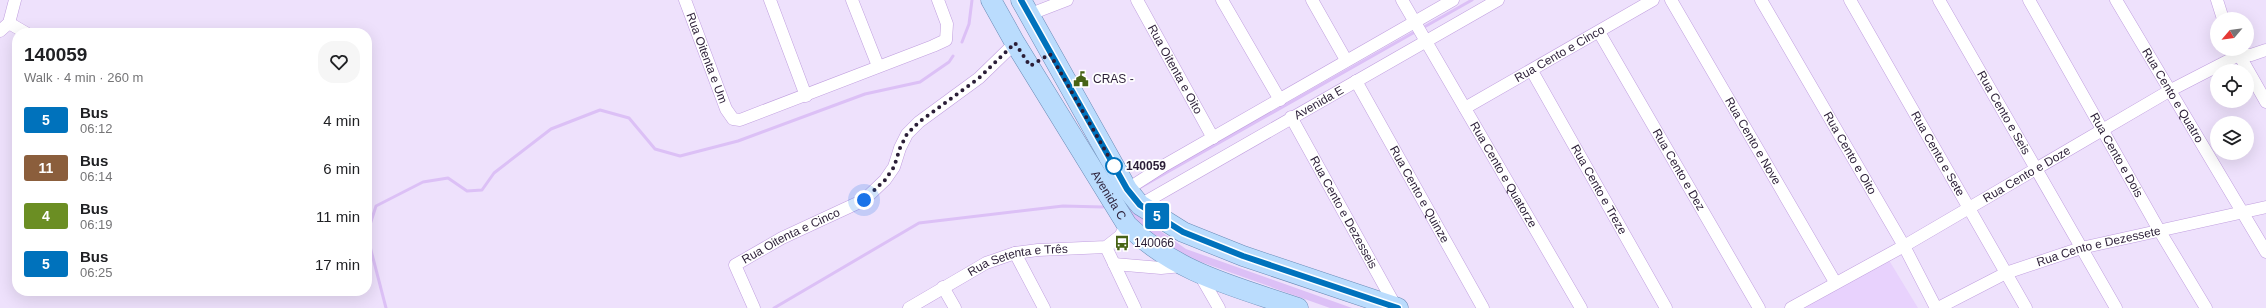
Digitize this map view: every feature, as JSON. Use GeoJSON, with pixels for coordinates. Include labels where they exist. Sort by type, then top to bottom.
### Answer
{"type":"FeatureCollection","features":[{"type":"Feature","properties":{"kind":"main road","name":"Avenida C"},"geometry":{"type":"LineString","coordinates":[[991,0],[1015,43],[1127,225],[1153,248],[1191,271],[1298,308]]}},
{"type":"Feature","properties":{"kind":"main road","name":"Avenida C"},"geometry":{"type":"LineString","coordinates":[[1024,8],[1127,189],[1140,205],[1183,232],[1243,256],[1397,308]]}},
{"type":"Feature","properties":{"kind":"main road"},"geometry":{"type":"LineString","coordinates":[[1030,66],[1050,54]]}},
{"type":"Feature","properties":{"kind":"street"},"geometry":{"type":"LineString","coordinates":[[5,27],[15,0]]}},
{"type":"Feature","properties":{"kind":"street","name":"Rua Oitenta e Um"},"geometry":{"type":"LineString","coordinates":[[685,0],[729,116],[740,120],[806,96]]}},
{"type":"Feature","properties":{"kind":"street"},"geometry":{"type":"LineString","coordinates":[[770,0],[806,96],[946,40],[947,24],[938,0]]}},
{"type":"Feature","properties":{"kind":"street"},"geometry":{"type":"LineString","coordinates":[[852,0],[878,66]]}},
{"type":"Feature","properties":{"kind":"street"},"geometry":{"type":"LineString","coordinates":[[1024,8],[1067,0]]}},
{"type":"Feature","properties":{"kind":"street","name":"Rua Oitenta e Oito"},"geometry":{"type":"LineString","coordinates":[[1137,0],[1213,138]]}},
{"type":"Feature","properties":{"kind":"street"},"geometry":{"type":"LineString","coordinates":[[1222,0],[1280,100]]}},
{"type":"Feature","properties":{"kind":"street"},"geometry":{"type":"LineString","coordinates":[[1312,0],[1346,60]]}},
{"type":"Feature","properties":{"kind":"street","name":"Rua Cento e Quatorze"},"geometry":{"type":"LineString","coordinates":[[1402,0],[1581,308]]}},
{"type":"Feature","properties":{"kind":"street","name":"Avenida E"},"geometry":{"type":"LineString","coordinates":[[1110,199],[1346,60],[1453,0]]}},
{"type":"Feature","properties":{"kind":"street","name":"Avenida E"},"geometry":{"type":"LineString","coordinates":[[1140,205],[1291,117],[1498,0]]}},
{"type":"Feature","properties":{"kind":"street","name":"Rua Cento e Cinco"},"geometry":{"type":"LineString","coordinates":[[1465,108],[1532,71],[1653,0]]}},
{"type":"Feature","properties":{"kind":"street","name":"Rua Cento e Nove"},"geometry":{"type":"LineString","coordinates":[[1671,0],[1835,282]]}},
{"type":"Feature","properties":{"kind":"street","name":"Rua Cento e Oito"},"geometry":{"type":"LineString","coordinates":[[1761,0],[1904,246],[1937,308]]}},
{"type":"Feature","properties":{"kind":"street","name":"Rua Cento e Sete"},"geometry":{"type":"LineString","coordinates":[[1850,0],[1967,208],[2026,308]]}},
{"type":"Feature","properties":{"kind":"street","name":"Rua Cento e Seis"},"geometry":{"type":"LineString","coordinates":[[1939,0],[2037,168],[2116,308]]}},
{"type":"Feature","properties":{"kind":"street","name":"Rua Cento e Dois"},"geometry":{"type":"LineString","coordinates":[[2028,0],[2104,130],[2159,230],[2206,308]]}},
{"type":"Feature","properties":{"kind":"street","name":"Rua Cento e Quatro"},"geometry":{"type":"LineString","coordinates":[[2116,0],[2266,252]]}},
{"type":"Feature","properties":{"kind":"street"},"geometry":{"type":"LineString","coordinates":[[2217,0],[2221,12]]}},
{"type":"Feature","properties":{"kind":"street","name":"Rua Cento e Dez"},"geometry":{"type":"LineString","coordinates":[[1599,32],[1759,308]]}},
{"type":"Feature","properties":{"kind":"street","name":"Rua Oitenta e Cinco"},"geometry":{"type":"LineString","coordinates":[[754,308],[735,265],[782,238],[864,200],[885,180],[894,167],[900,148],[907,134],[919,122],[979,78],[1015,43]]}},
{"type":"Feature","properties":{"kind":"street","name":"Rua Cento e Doze"},"geometry":{"type":"LineString","coordinates":[[2254,54],[2266,50]]}},
{"type":"Feature","properties":{"kind":"street","name":"Rua Cento e Doze"},"geometry":{"type":"LineString","coordinates":[[1791,308],[1835,282],[1904,246],[2230,56]]}},
{"type":"Feature","properties":{"kind":"street"},"geometry":{"type":"LineString","coordinates":[[2239,56],[2266,102]]}},
{"type":"Feature","properties":{"kind":"street","name":"Rua Cento e Treze"},"geometry":{"type":"LineString","coordinates":[[1532,71],[1666,308]]}},
{"type":"Feature","properties":{"kind":"street","name":"Rua Cento e Quinze"},"geometry":{"type":"LineString","coordinates":[[1356,81],[1483,308]]}},
{"type":"Feature","properties":{"kind":"street","name":"Rua Cento e Dezesseis"},"geometry":{"type":"LineString","coordinates":[[1291,117],[1397,308]]}},
{"type":"Feature","properties":{"kind":"street","name":"Rua Cento e Dezessete"},"geometry":{"type":"LineString","coordinates":[[1937,308],[2006,272],[2081,248],[2266,207]]}},
{"type":"Feature","properties":{"kind":"street"},"geometry":{"type":"LineString","coordinates":[[1127,225],[1120,236],[1106,247],[1135,308]]}},
{"type":"Feature","properties":{"kind":"street","name":"Rua Setenta e Três"},"geometry":{"type":"LineString","coordinates":[[909,308],[986,263],[1015,253],[1038,250],[1106,247]]}},
{"type":"Feature","properties":{"kind":"street"},"geometry":{"type":"LineString","coordinates":[[1015,253],[1044,308]]}},
{"type":"Feature","properties":{"kind":"street"},"geometry":{"type":"LineString","coordinates":[[1114,264],[1191,271],[1218,308]]}},
{"type":"Feature","properties":{"kind":"street"},"geometry":{"type":"LineString","coordinates":[[943,287],[955,308]]}},
{"type":"Feature","properties":{"kind":"shaded area"},"geometry":{"type":"Polygon","coordinates":[[[1128,201],[1143,219],[1186,249],[1352,308],[1330,308],[1184,256],[1138,223],[1123,203],[1128,201]]]}},
{"type":"Feature","properties":{"kind":"shaded area"},"geometry":{"type":"Polygon","coordinates":[[[1887,257],[1918,308],[1802,308],[1887,257]]]}},
{"type":"Feature","properties":{"kind":"waterway"},"geometry":{"type":"LineString","coordinates":[[962,42],[969,24],[972,0]]}},
{"type":"Feature","properties":{"kind":"waterway"},"geometry":{"type":"LineString","coordinates":[[1426,26],[1472,0]]}},
{"type":"Feature","properties":{"kind":"waterway"},"geometry":{"type":"LineString","coordinates":[[1141,187],[1413,33]]}},
{"type":"Feature","properties":{"kind":"waterway"},"geometry":{"type":"LineString","coordinates":[[372,218],[376,206],[423,182],[448,178],[467,191],[482,190],[494,173],[551,129],[600,110],[629,118],[655,149],[680,156],[738,141],[865,94],[920,82],[949,62],[953,56]]}},
{"type":"Feature","properties":{"kind":"waterway"},"geometry":{"type":"LineString","coordinates":[[774,308],[919,223],[1063,206],[1103,207]]}},
{"type":"Feature","properties":{"kind":"waterway"},"geometry":{"type":"LineString","coordinates":[[372,254],[386,308]]}},
{"type":"Feature","properties":{"kind":"bus line","name":"5"},"geometry":{"type":"LineString","coordinates":[[1021,0],[1028,15],[1135,201],[1183,232],[1243,256],[1398,308]]}},
{"type":"Feature","properties":{"kind":"place","name":"CRAS -"},"geometry":{"type":"Point","coordinates":[1081,79]}},
{"type":"Feature","properties":{"kind":"place","name":"140059"},"geometry":{"type":"Point","coordinates":[1114,166]}},
{"type":"Feature","properties":{"kind":"place","name":"140066"},"geometry":{"type":"Point","coordinates":[1122,243]}},
{"type":"Feature","properties":{"kind":"route"},"geometry":{"type":"LineString","coordinates":[[864,200],[875,192],[894,167],[900,148],[907,134],[919,122],[962,92],[979,78],[1015,43],[1030,66],[1050,54],[1114,166]]}}]}
